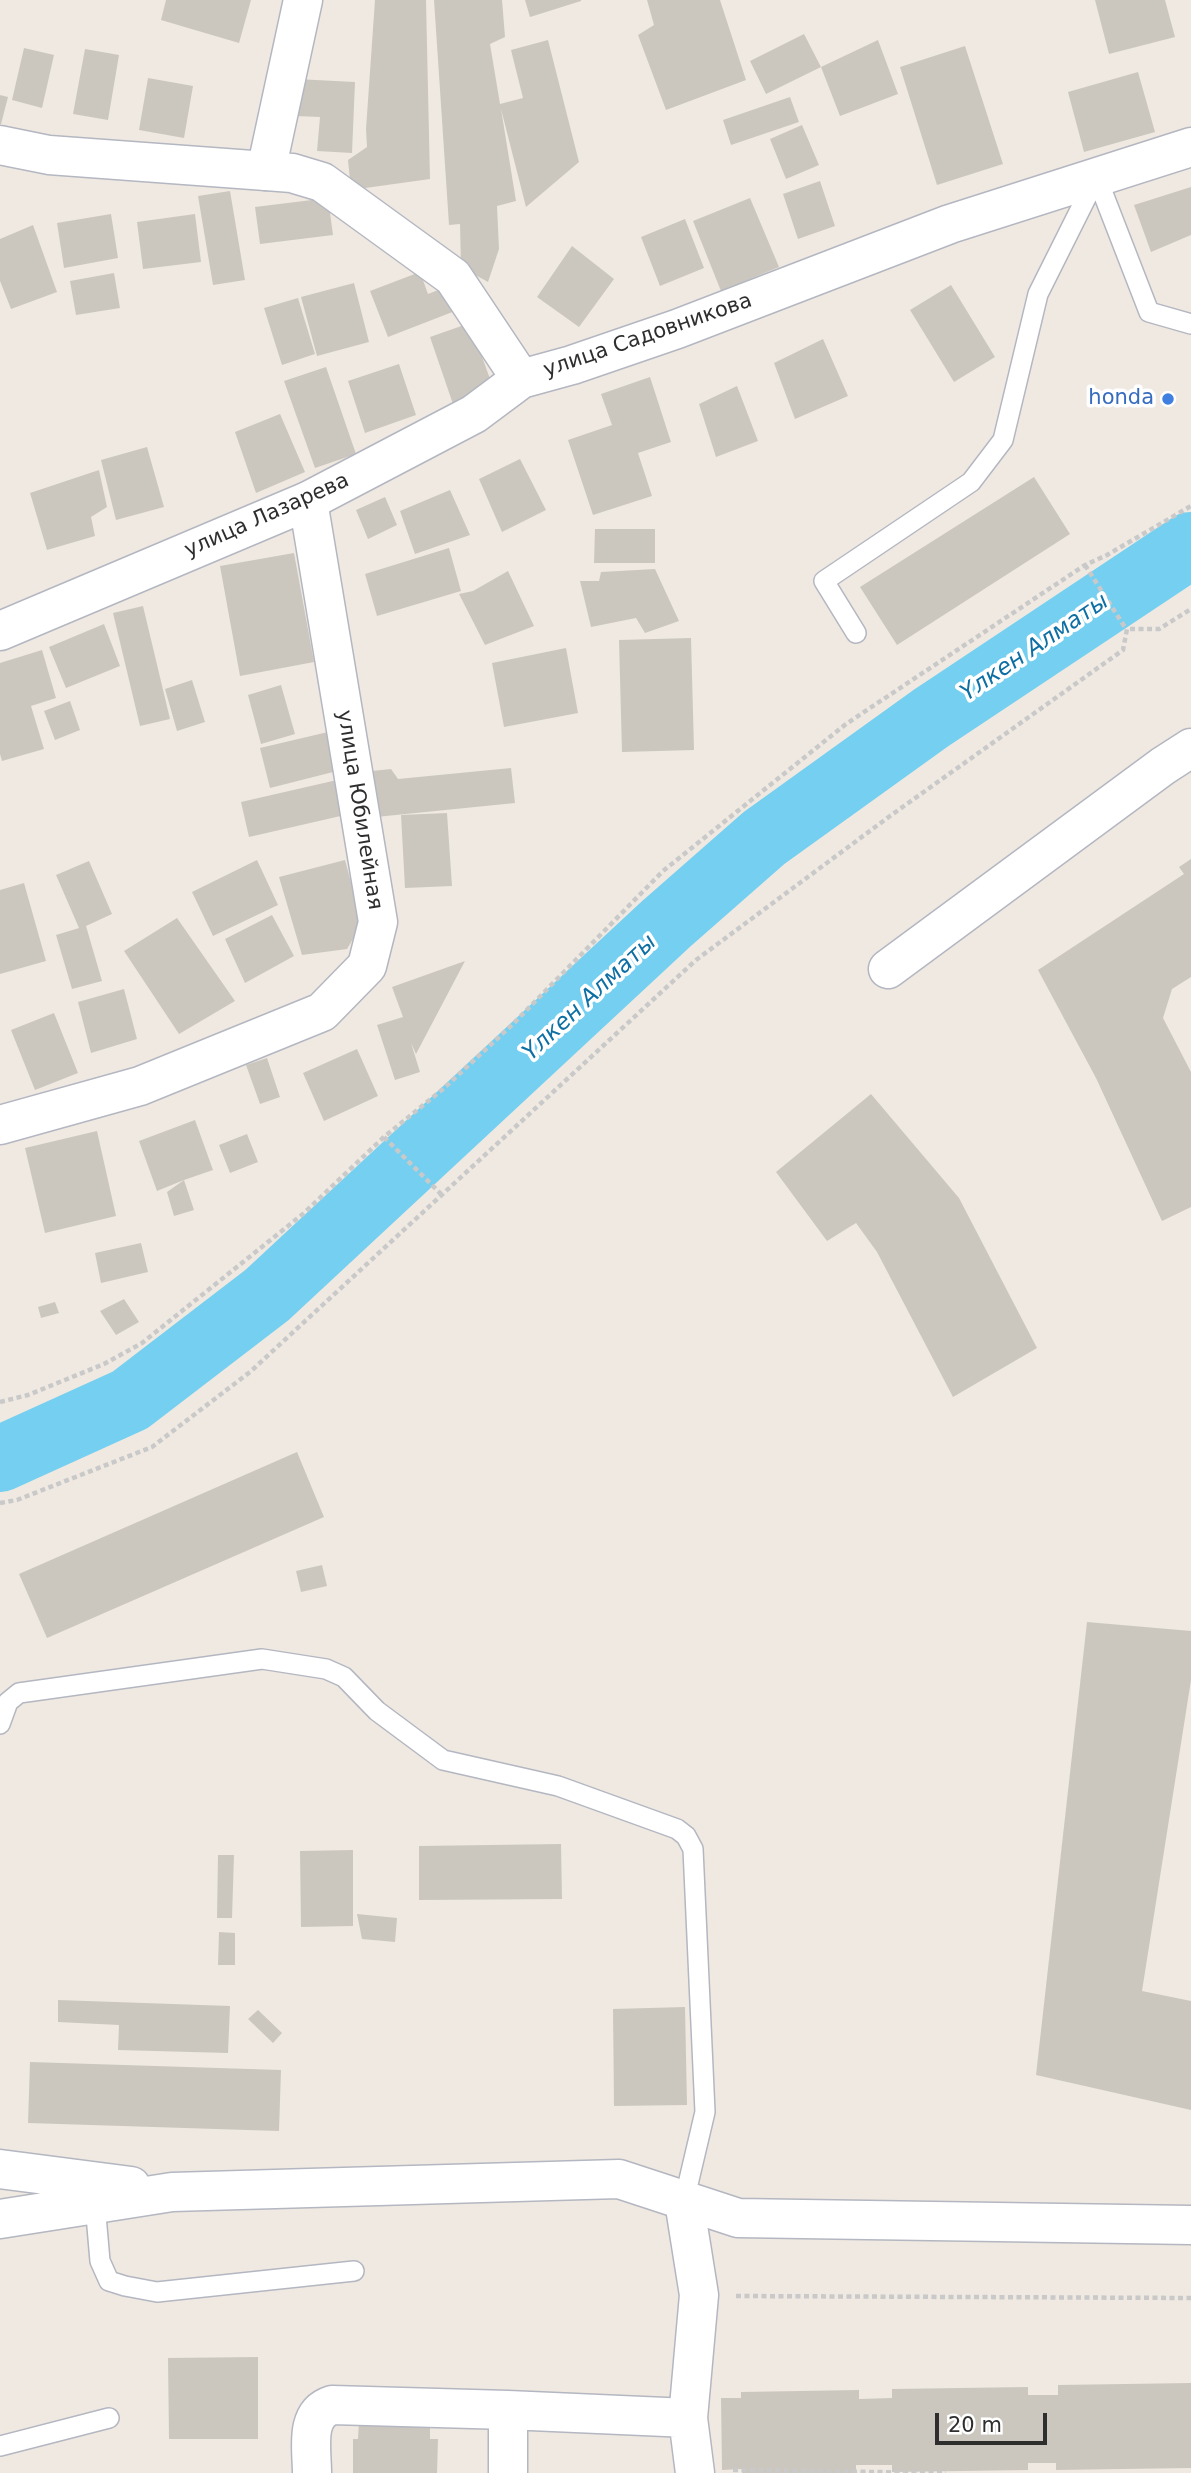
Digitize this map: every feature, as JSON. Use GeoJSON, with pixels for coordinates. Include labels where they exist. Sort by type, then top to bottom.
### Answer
{"type":"FeatureCollection","features":[{"type":"Feature","properties":{"kind":"street"},"geometry":{"type":"LineString","coordinates":[[266,171],[303,0]]}},
{"type":"Feature","properties":{"kind":"street","name":"улица Садовникова"},"geometry":{"type":"LineString","coordinates":[[0,145],[49,155],[292,173],[322,182],[453,277],[521,379],[572,365],[677,329],[950,224],[1191,147]]}},
{"type":"Feature","properties":{"kind":"street","name":"улица Лазарева"},"geometry":{"type":"LineString","coordinates":[[0,631],[308,501],[474,414],[521,379]]}},
{"type":"Feature","properties":{"kind":"street","name":"улица Юбилейная"},"geometry":{"type":"LineString","coordinates":[[0,1125],[141,1086],[322,1012],[367,966],[378,922],[308,501]]}},
{"type":"Feature","properties":{"kind":"street"},"geometry":{"type":"LineString","coordinates":[[888,969],[1191,748]]}},
{"type":"Feature","properties":{"kind":"street"},"geometry":{"type":"LineString","coordinates":[[0,2169],[172,2192]]}},
{"type":"Feature","properties":{"kind":"street"},"geometry":{"type":"LineString","coordinates":[[0,2219],[172,2192],[619,2179],[738,2218],[1191,2225]]}},
{"type":"Feature","properties":{"kind":"street"},"geometry":{"type":"LineString","coordinates":[[684,2201],[699,2295],[688,2418],[708,2471]]}},
{"type":"Feature","properties":{"kind":"street"},"geometry":{"type":"LineString","coordinates":[[312,2473],[312,2425],[323,2408],[332,2405],[688,2418]]}},
{"type":"Feature","properties":{"kind":"street"},"geometry":{"type":"LineString","coordinates":[[508,2473],[509,2410]]}},
{"type":"Feature","properties":{"kind":"lane"},"geometry":{"type":"LineString","coordinates":[[1097,178],[1149,312],[1191,324]]}},
{"type":"Feature","properties":{"kind":"lane"},"geometry":{"type":"LineString","coordinates":[[856,634],[824,581],[971,482],[1003,440],[1038,295],[1097,178]]}},
{"type":"Feature","properties":{"kind":"lane"},"geometry":{"type":"LineString","coordinates":[[0,1724],[8,1702],[19,1693],[262,1659],[275,1661],[326,1669],[344,1677],[377,1711],[443,1760],[558,1786],[677,1829],[686,1836],[694,1849],[705,2112],[684,2201]]}},
{"type":"Feature","properties":{"kind":"lane"},"geometry":{"type":"LineString","coordinates":[[95,2204],[100,2261],[109,2281],[125,2286],[157,2292],[354,2271]]}},
{"type":"Feature","properties":{"kind":"lane"},"geometry":{"type":"LineString","coordinates":[[0,2446],[109,2418]]}},
{"type":"Feature","properties":{"kind":"path"},"geometry":{"type":"LineString","coordinates":[[0,1402],[28,1395],[104,1364],[142,1343],[303,1214],[384,1137],[443,1089],[513,1024],[663,872],[846,724],[1084,565],[1107,555],[1191,506]]}},
{"type":"Feature","properties":{"kind":"path"},"geometry":{"type":"LineString","coordinates":[[0,1503],[17,1500],[152,1447],[250,1372],[696,960],[890,816],[1123,650],[1127,629],[1084,565]]}},
{"type":"Feature","properties":{"kind":"path"},"geometry":{"type":"LineString","coordinates":[[1127,629],[1159,629],[1191,609]]}},
{"type":"Feature","properties":{"kind":"path"},"geometry":{"type":"LineString","coordinates":[[384,1137],[441,1194]]}},
{"type":"Feature","properties":{"kind":"path"},"geometry":{"type":"LineString","coordinates":[[735,2296],[1191,2298]]}},
{"type":"Feature","properties":{"kind":"path"},"geometry":{"type":"LineString","coordinates":[[708,2471],[946,2473]]}},
{"type":"Feature","properties":{"kind":"building"},"geometry":{"type":"Polygon","coordinates":[[[166,0],[251,0],[239,43],[161,20],[166,0]]]}},
{"type":"Feature","properties":{"kind":"building"},"geometry":{"type":"Polygon","coordinates":[[[375,0],[426,0],[430,179],[351,190],[348,160],[367,147],[375,0]]]}},
{"type":"Feature","properties":{"kind":"building"},"geometry":{"type":"Polygon","coordinates":[[[434,0],[502,0],[505,37],[490,44],[500,104],[523,98],[511,50],[548,40],[579,162],[526,207],[501,109],[516,201],[497,206],[499,249],[488,282],[461,267],[460,224],[449,225],[434,0]]]}},
{"type":"Feature","properties":{"kind":"building"},"geometry":{"type":"Polygon","coordinates":[[[525,0],[581,0],[581,1],[530,17],[525,0]]]}},
{"type":"Feature","properties":{"kind":"building"},"geometry":{"type":"Polygon","coordinates":[[[647,0],[720,0],[746,80],[666,110],[638,35],[654,25],[647,0]]]}},
{"type":"Feature","properties":{"kind":"building"},"geometry":{"type":"Polygon","coordinates":[[[1095,0],[1165,0],[1175,37],[1109,54],[1095,0]]]}},
{"type":"Feature","properties":{"kind":"building"},"geometry":{"type":"Polygon","coordinates":[[[804,34],[821,67],[766,94],[750,61],[804,34]]]}},
{"type":"Feature","properties":{"kind":"building"},"geometry":{"type":"Polygon","coordinates":[[[878,40],[898,94],[840,116],[821,67],[878,40]]]}},
{"type":"Feature","properties":{"kind":"building"},"geometry":{"type":"Polygon","coordinates":[[[965,46],[1003,164],[937,185],[900,67],[965,46]]]}},
{"type":"Feature","properties":{"kind":"building"},"geometry":{"type":"Polygon","coordinates":[[[24,48],[54,55],[42,108],[12,100],[24,48]]]}},
{"type":"Feature","properties":{"kind":"building"},"geometry":{"type":"Polygon","coordinates":[[[85,49],[119,55],[108,120],[73,114],[85,49]]]}},
{"type":"Feature","properties":{"kind":"building"},"geometry":{"type":"Polygon","coordinates":[[[1138,72],[1155,132],[1084,152],[1068,92],[1138,72]]]}},
{"type":"Feature","properties":{"kind":"building"},"geometry":{"type":"Polygon","coordinates":[[[148,78],[193,86],[184,138],[139,130],[148,78]]]}},
{"type":"Feature","properties":{"kind":"building"},"geometry":{"type":"Polygon","coordinates":[[[296,79],[355,82],[352,153],[317,151],[320,117],[294,116],[296,79]]]}},
{"type":"Feature","properties":{"kind":"building"},"geometry":{"type":"Polygon","coordinates":[[[0,95],[8,97],[1,124],[0,124],[0,95]]]}},
{"type":"Feature","properties":{"kind":"building"},"geometry":{"type":"Polygon","coordinates":[[[790,97],[799,122],[731,145],[723,120],[790,97]]]}},
{"type":"Feature","properties":{"kind":"building"},"geometry":{"type":"Polygon","coordinates":[[[802,125],[819,165],[786,179],[770,139],[802,125]]]}},
{"type":"Feature","properties":{"kind":"building"},"geometry":{"type":"Polygon","coordinates":[[[820,181],[835,226],[798,239],[783,194],[820,181]]]}},
{"type":"Feature","properties":{"kind":"building"},"geometry":{"type":"Polygon","coordinates":[[[1191,187],[1191,235],[1151,252],[1134,205],[1191,187]]]}},
{"type":"Feature","properties":{"kind":"building"},"geometry":{"type":"Polygon","coordinates":[[[230,191],[245,280],[213,285],[198,196],[230,191]]]}},
{"type":"Feature","properties":{"kind":"building"},"geometry":{"type":"Polygon","coordinates":[[[328,198],[333,235],[260,244],[255,207],[328,198]]]}},
{"type":"Feature","properties":{"kind":"building"},"geometry":{"type":"Polygon","coordinates":[[[750,198],[779,267],[721,291],[693,221],[750,198]]]}},
{"type":"Feature","properties":{"kind":"building"},"geometry":{"type":"Polygon","coordinates":[[[111,214],[118,258],[64,268],[57,223],[111,214]]]}},
{"type":"Feature","properties":{"kind":"building"},"geometry":{"type":"Polygon","coordinates":[[[195,214],[201,262],[143,269],[137,222],[195,214]]]}},
{"type":"Feature","properties":{"kind":"building"},"geometry":{"type":"Polygon","coordinates":[[[685,219],[704,268],[660,286],[641,237],[685,219]]]}},
{"type":"Feature","properties":{"kind":"building"},"geometry":{"type":"Polygon","coordinates":[[[33,225],[57,292],[11,309],[0,281],[0,239],[33,225]]]}},
{"type":"Feature","properties":{"kind":"building"},"geometry":{"type":"Polygon","coordinates":[[[572,246],[614,279],[579,327],[537,297],[572,246]]]}},
{"type":"Feature","properties":{"kind":"building"},"geometry":{"type":"Polygon","coordinates":[[[420,272],[428,294],[446,287],[455,311],[388,337],[370,291],[420,272]]]}},
{"type":"Feature","properties":{"kind":"building"},"geometry":{"type":"Polygon","coordinates":[[[114,273],[120,308],[76,315],[70,281],[114,273]]]}},
{"type":"Feature","properties":{"kind":"building"},"geometry":{"type":"Polygon","coordinates":[[[354,283],[369,342],[317,356],[301,297],[354,283]]]}},
{"type":"Feature","properties":{"kind":"building"},"geometry":{"type":"Polygon","coordinates":[[[951,285],[995,357],[954,382],[910,310],[951,285]]]}},
{"type":"Feature","properties":{"kind":"building"},"geometry":{"type":"Polygon","coordinates":[[[298,298],[315,354],[282,365],[264,308],[298,298]]]}},
{"type":"Feature","properties":{"kind":"building"},"geometry":{"type":"Polygon","coordinates":[[[470,323],[495,393],[454,407],[430,337],[470,323]]]}},
{"type":"Feature","properties":{"kind":"building"},"geometry":{"type":"Polygon","coordinates":[[[823,339],[848,396],[795,419],[774,363],[823,339]]]}},
{"type":"Feature","properties":{"kind":"building"},"geometry":{"type":"Polygon","coordinates":[[[399,364],[416,415],[365,433],[348,381],[399,364]]]}},
{"type":"Feature","properties":{"kind":"building"},"geometry":{"type":"Polygon","coordinates":[[[326,367],[356,454],[315,468],[284,381],[326,367]]]}},
{"type":"Feature","properties":{"kind":"building"},"geometry":{"type":"Polygon","coordinates":[[[650,377],[671,442],[638,453],[652,496],[593,515],[568,440],[612,425],[601,394],[650,377]]]}},
{"type":"Feature","properties":{"kind":"building"},"geometry":{"type":"Polygon","coordinates":[[[737,386],[758,441],[716,457],[699,404],[737,386]]]}},
{"type":"Feature","properties":{"kind":"building"},"geometry":{"type":"Polygon","coordinates":[[[280,414],[305,472],[256,493],[235,432],[280,414]]]}},
{"type":"Feature","properties":{"kind":"building"},"geometry":{"type":"Polygon","coordinates":[[[147,447],[164,507],[116,520],[101,460],[147,447]]]}},
{"type":"Feature","properties":{"kind":"building"},"geometry":{"type":"Polygon","coordinates":[[[520,459],[546,510],[502,532],[479,479],[520,459]]]}},
{"type":"Feature","properties":{"kind":"building"},"geometry":{"type":"Polygon","coordinates":[[[99,470],[107,507],[91,517],[95,536],[47,550],[30,493],[99,470]]]}},
{"type":"Feature","properties":{"kind":"building"},"geometry":{"type":"Polygon","coordinates":[[[1034,477],[1070,534],[897,645],[860,587],[1034,477]]]}},
{"type":"Feature","properties":{"kind":"building"},"geometry":{"type":"Polygon","coordinates":[[[450,490],[470,535],[415,554],[400,511],[450,490]]]}},
{"type":"Feature","properties":{"kind":"building"},"geometry":{"type":"Polygon","coordinates":[[[385,497],[397,525],[368,539],[356,510],[385,497]]]}},
{"type":"Feature","properties":{"kind":"building"},"geometry":{"type":"Polygon","coordinates":[[[595,529],[655,529],[655,563],[594,563],[595,529]]]}},
{"type":"Feature","properties":{"kind":"building"},"geometry":{"type":"Polygon","coordinates":[[[449,548],[461,591],[377,616],[365,574],[449,548]]]}},
{"type":"Feature","properties":{"kind":"building"},"geometry":{"type":"Polygon","coordinates":[[[294,553],[314,662],[240,676],[220,566],[294,553]]]}},
{"type":"Feature","properties":{"kind":"building"},"geometry":{"type":"Polygon","coordinates":[[[655,569],[679,621],[645,633],[636,618],[591,627],[580,581],[599,581],[601,572],[655,569]]]}},
{"type":"Feature","properties":{"kind":"building"},"geometry":{"type":"Polygon","coordinates":[[[508,571],[534,626],[485,645],[459,594],[473,591],[508,571]]]}},
{"type":"Feature","properties":{"kind":"building"},"geometry":{"type":"Polygon","coordinates":[[[143,606],[170,719],[140,726],[113,613],[143,606]]]}},
{"type":"Feature","properties":{"kind":"building"},"geometry":{"type":"Polygon","coordinates":[[[104,624],[120,666],[66,688],[49,647],[104,624]]]}},
{"type":"Feature","properties":{"kind":"building"},"geometry":{"type":"Polygon","coordinates":[[[691,638],[694,750],[622,752],[619,640],[691,638]]]}},
{"type":"Feature","properties":{"kind":"building"},"geometry":{"type":"Polygon","coordinates":[[[566,648],[578,713],[504,727],[492,663],[566,648]]]}},
{"type":"Feature","properties":{"kind":"building"},"geometry":{"type":"Polygon","coordinates":[[[42,650],[56,698],[31,706],[44,749],[2,761],[0,663],[42,650]]]}},
{"type":"Feature","properties":{"kind":"building"},"geometry":{"type":"Polygon","coordinates":[[[192,680],[205,722],[177,731],[165,689],[192,680]]]}},
{"type":"Feature","properties":{"kind":"building"},"geometry":{"type":"Polygon","coordinates":[[[281,685],[295,734],[261,744],[248,695],[281,685]]]}},
{"type":"Feature","properties":{"kind":"building"},"geometry":{"type":"Polygon","coordinates":[[[70,701],[80,730],[55,740],[44,711],[70,701]]]}},
{"type":"Feature","properties":{"kind":"building"},"geometry":{"type":"Polygon","coordinates":[[[328,732],[337,771],[270,788],[260,748],[328,732]]]}},
{"type":"Feature","properties":{"kind":"building"},"geometry":{"type":"Polygon","coordinates":[[[511,768],[515,803],[376,817],[372,771],[391,769],[398,779],[511,768]]]}},
{"type":"Feature","properties":{"kind":"building"},"geometry":{"type":"Polygon","coordinates":[[[337,780],[345,815],[249,837],[241,802],[337,780]]]}},
{"type":"Feature","properties":{"kind":"building"},"geometry":{"type":"Polygon","coordinates":[[[447,813],[452,886],[405,888],[401,815],[447,813]]]}},
{"type":"Feature","properties":{"kind":"building"},"geometry":{"type":"Polygon","coordinates":[[[1191,859],[1191,977],[1172,989],[1163,1018],[1191,1072],[1191,1207],[1162,1221],[1096,1078],[1038,970],[1184,874],[1179,867],[1191,859]]]}},
{"type":"Feature","properties":{"kind":"building"},"geometry":{"type":"Polygon","coordinates":[[[257,860],[278,905],[213,936],[192,892],[257,860]]]}},
{"type":"Feature","properties":{"kind":"building"},"geometry":{"type":"Polygon","coordinates":[[[345,860],[362,924],[347,949],[302,955],[279,877],[345,860]]]}},
{"type":"Feature","properties":{"kind":"building"},"geometry":{"type":"Polygon","coordinates":[[[89,861],[112,914],[86,926],[102,981],[72,989],[56,935],[79,928],[56,875],[89,861]]]}},
{"type":"Feature","properties":{"kind":"building"},"geometry":{"type":"Polygon","coordinates":[[[24,883],[46,961],[0,974],[0,890],[24,883]]]}},
{"type":"Feature","properties":{"kind":"building"},"geometry":{"type":"Polygon","coordinates":[[[272,915],[294,956],[245,983],[225,939],[272,915]]]}},
{"type":"Feature","properties":{"kind":"building"},"geometry":{"type":"Polygon","coordinates":[[[177,918],[235,1001],[179,1034],[124,951],[177,918]]]}},
{"type":"Feature","properties":{"kind":"building"},"geometry":{"type":"Polygon","coordinates":[[[465,961],[416,1054],[411,1043],[420,1072],[395,1080],[377,1025],[403,1017],[392,987],[465,961]]]}},
{"type":"Feature","properties":{"kind":"building"},"geometry":{"type":"Polygon","coordinates":[[[124,989],[137,1039],[91,1053],[78,1002],[124,989]]]}},
{"type":"Feature","properties":{"kind":"building"},"geometry":{"type":"Polygon","coordinates":[[[54,1013],[78,1073],[35,1090],[11,1030],[54,1013]]]}},
{"type":"Feature","properties":{"kind":"building"},"geometry":{"type":"Polygon","coordinates":[[[357,1049],[378,1096],[324,1121],[303,1073],[357,1049]]]}},
{"type":"Feature","properties":{"kind":"building"},"geometry":{"type":"Polygon","coordinates":[[[267,1058],[280,1097],[260,1104],[246,1065],[267,1058]]]}},
{"type":"Feature","properties":{"kind":"building"},"geometry":{"type":"Polygon","coordinates":[[[871,1094],[959,1198],[1037,1348],[953,1397],[877,1252],[856,1223],[827,1241],[776,1172],[871,1094]]]}},
{"type":"Feature","properties":{"kind":"building"},"geometry":{"type":"Polygon","coordinates":[[[195,1120],[213,1170],[157,1191],[139,1141],[195,1120]]]}},
{"type":"Feature","properties":{"kind":"building"},"geometry":{"type":"Polygon","coordinates":[[[97,1131],[116,1216],[45,1233],[25,1148],[97,1131]]]}},
{"type":"Feature","properties":{"kind":"building"},"geometry":{"type":"Polygon","coordinates":[[[247,1134],[258,1162],[230,1173],[219,1145],[247,1134]]]}},
{"type":"Feature","properties":{"kind":"building"},"geometry":{"type":"Polygon","coordinates":[[[184,1180],[194,1210],[174,1216],[167,1192],[184,1180]]]}},
{"type":"Feature","properties":{"kind":"building"},"geometry":{"type":"Polygon","coordinates":[[[141,1243],[148,1272],[101,1283],[95,1253],[141,1243]]]}},
{"type":"Feature","properties":{"kind":"building"},"geometry":{"type":"Polygon","coordinates":[[[124,1299],[139,1322],[116,1335],[100,1311],[124,1299]]]}},
{"type":"Feature","properties":{"kind":"building"},"geometry":{"type":"Polygon","coordinates":[[[55,1302],[59,1313],[41,1318],[38,1307],[55,1302]]]}},
{"type":"Feature","properties":{"kind":"building"},"geometry":{"type":"Polygon","coordinates":[[[297,1452],[324,1517],[47,1638],[19,1574],[297,1452]]]}},
{"type":"Feature","properties":{"kind":"building"},"geometry":{"type":"Polygon","coordinates":[[[322,1565],[327,1586],[301,1592],[296,1571],[322,1565]]]}},
{"type":"Feature","properties":{"kind":"building"},"geometry":{"type":"Polygon","coordinates":[[[1087,1622],[1191,1631],[1191,1680],[1142,1991],[1191,2001],[1191,2110],[1036,2075],[1087,1622]]]}},
{"type":"Feature","properties":{"kind":"building"},"geometry":{"type":"Polygon","coordinates":[[[561,1844],[562,1899],[419,1900],[419,1846],[561,1844]]]}},
{"type":"Feature","properties":{"kind":"building"},"geometry":{"type":"Polygon","coordinates":[[[353,1850],[353,1926],[301,1927],[300,1851],[353,1850]]]}},
{"type":"Feature","properties":{"kind":"building"},"geometry":{"type":"Polygon","coordinates":[[[218,1855],[234,1855],[232,1918],[217,1918],[218,1855]]]}},
{"type":"Feature","properties":{"kind":"building"},"geometry":{"type":"Polygon","coordinates":[[[357,1914],[397,1918],[395,1942],[362,1939],[357,1914]]]}},
{"type":"Feature","properties":{"kind":"building"},"geometry":{"type":"Polygon","coordinates":[[[219,1932],[235,1933],[235,1965],[218,1965],[219,1932]]]}},
{"type":"Feature","properties":{"kind":"building"},"geometry":{"type":"Polygon","coordinates":[[[58,2000],[230,2006],[228,2053],[118,2050],[119,2025],[58,2022],[58,2000]]]}},
{"type":"Feature","properties":{"kind":"building"},"geometry":{"type":"Polygon","coordinates":[[[685,2007],[687,2105],[614,2106],[613,2009],[685,2007]]]}},
{"type":"Feature","properties":{"kind":"building"},"geometry":{"type":"Polygon","coordinates":[[[258,2010],[282,2033],[273,2043],[248,2019],[258,2010]]]}},
{"type":"Feature","properties":{"kind":"building"},"geometry":{"type":"Polygon","coordinates":[[[30,2062],[281,2070],[279,2131],[28,2123],[30,2062]]]}},
{"type":"Feature","properties":{"kind":"building"},"geometry":{"type":"Polygon","coordinates":[[[258,2357],[258,2439],[169,2439],[168,2358],[258,2357]]]}},
{"type":"Feature","properties":{"kind":"building"},"geometry":{"type":"Polygon","coordinates":[[[1191,2383],[1191,2468],[1056,2470],[1056,2463],[1028,2463],[1028,2470],[892,2472],[892,2465],[856,2465],[856,2473],[742,2473],[742,2469],[722,2470],[721,2398],[741,2398],[741,2392],[859,2390],[859,2399],[892,2398],[892,2389],[1028,2387],[1028,2395],[1058,2395],[1058,2385],[1191,2383]]]}},
{"type":"Feature","properties":{"kind":"building"},"geometry":{"type":"Polygon","coordinates":[[[359,2421],[430,2422],[430,2439],[438,2439],[437,2473],[353,2473],[353,2439],[358,2439],[359,2421]]]}},
{"type":"Feature","properties":{"kind":"waterway","name":"Үлкен Алматы"},"geometry":{"type":"LineString","coordinates":[[0,1459],[130,1400],[267,1295],[666,924],[764,838],[931,718],[1191,545]]}},
{"type":"Feature","properties":{"kind":"place","name":"honda"},"geometry":{"type":"Point","coordinates":[1168,399]}}]}
